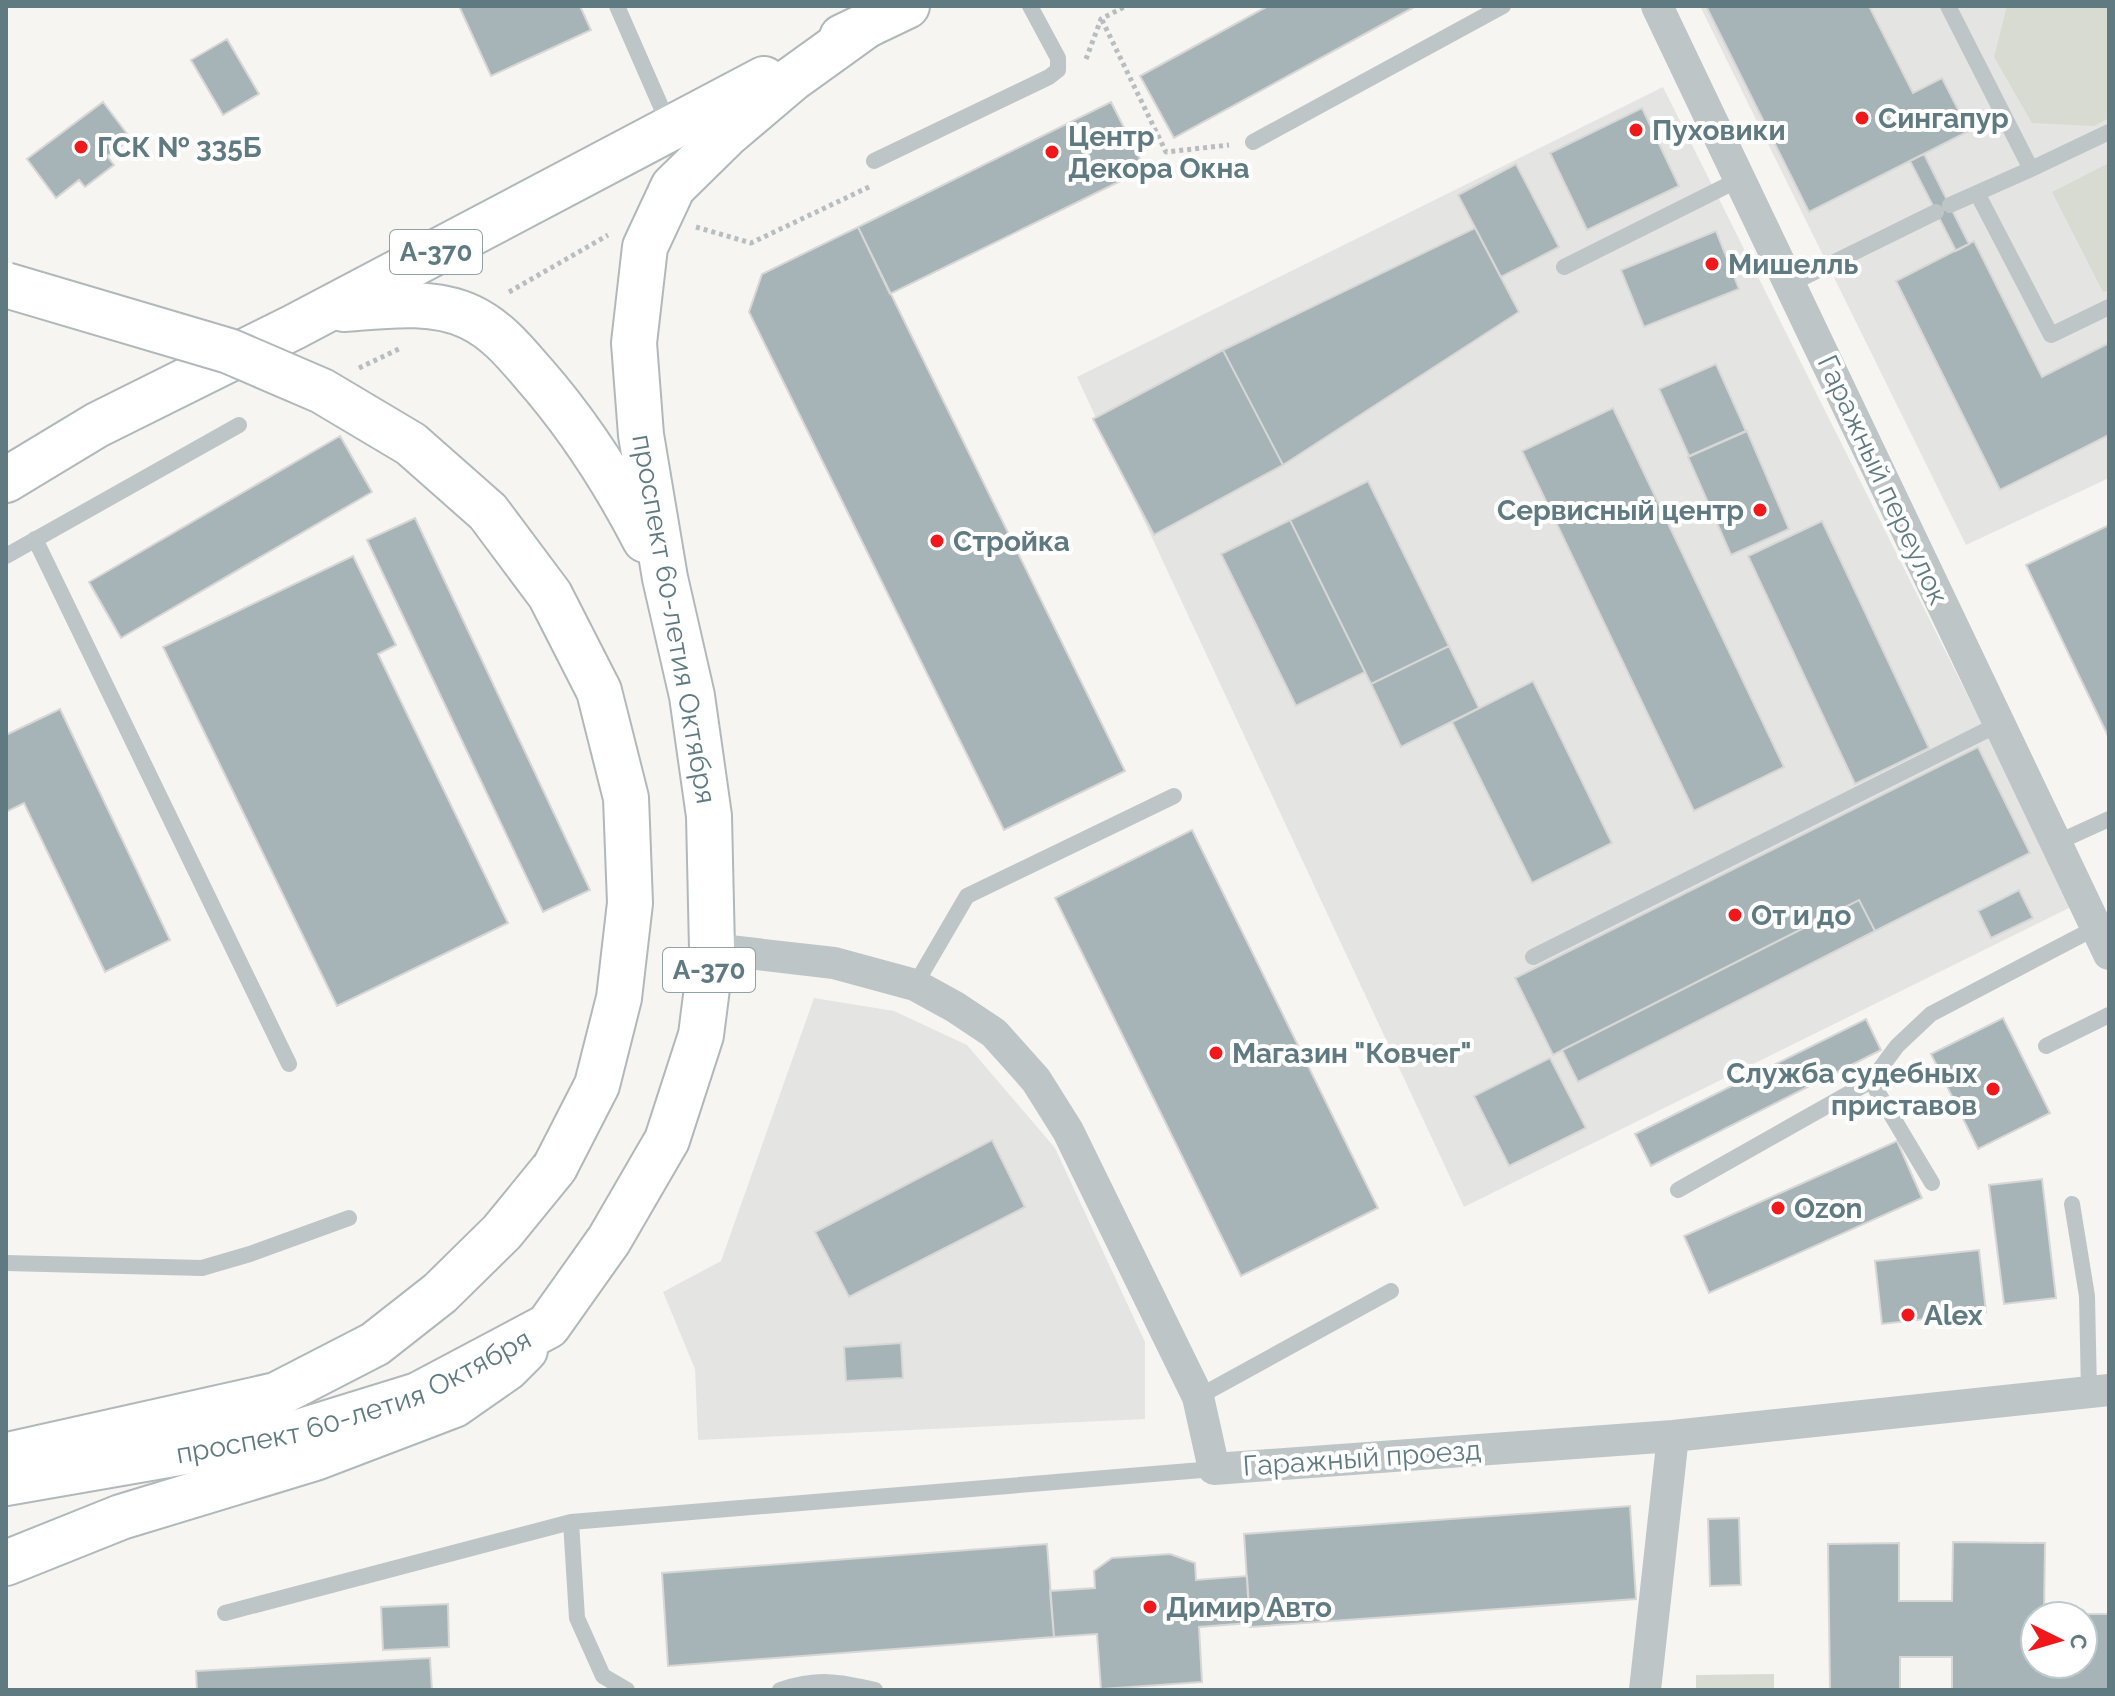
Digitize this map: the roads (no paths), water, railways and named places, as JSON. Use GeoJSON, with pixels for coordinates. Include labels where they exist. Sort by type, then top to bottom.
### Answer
{"type":"FeatureCollection","features":[{"type":"Feature","properties":{"kind":"main road","name":"проспект 60-летия Октября"},"geometry":{"type":"LineString","coordinates":[[6,480],[97,425],[294,327],[907,6]]}},
{"type":"Feature","properties":{"kind":"main road","name":"проспект 60-летия Октября"},"geometry":{"type":"LineString","coordinates":[[6,1483],[295,1433],[418,1395],[548,1326],[609,1240],[667,1140],[701,1035],[712,949],[709,816],[692,696],[665,578],[641,435],[634,343],[645,247],[673,187],[726,135],[792,79],[867,25]]}},
{"type":"Feature","properties":{"kind":"main road"},"geometry":{"type":"LineString","coordinates":[[6,285],[229,351],[322,391],[411,444],[488,512],[550,595],[599,691],[626,798],[630,903],[619,998],[597,1085],[555,1167],[502,1232],[440,1293],[375,1344],[276,1395],[6,1455]]}},
{"type":"Feature","properties":{"kind":"main road","name":"А-370"},"geometry":{"type":"LineString","coordinates":[[294,327],[335,309],[413,304],[468,316],[501,336],[559,402],[617,485],[665,578]]}},
{"type":"Feature","properties":{"kind":"main road"},"geometry":{"type":"LineString","coordinates":[[6,1563],[121,1517],[315,1458],[454,1405],[507,1368],[548,1326]]}},
{"type":"Feature","properties":{"kind":"street","name":"Гаражный переулок"},"geometry":{"type":"LineString","coordinates":[[1657,6],[2103,941]]}},
{"type":"Feature","properties":{"kind":"street","name":"Гаражный проезд"},"geometry":{"type":"LineString","coordinates":[[712,949],[834,963],[915,985],[994,1033],[1036,1080],[1068,1131],[1198,1397],[1214,1469],[1673,1436],[2099,1391]]}},
{"type":"Feature","properties":{"kind":"street"},"geometry":{"type":"LineString","coordinates":[[1645,1690],[1673,1436]]}},
{"type":"Feature","properties":{"kind":"lane"},"geometry":{"type":"LineString","coordinates":[[617,6],[671,128]]}},
{"type":"Feature","properties":{"kind":"lane"},"geometry":{"type":"LineString","coordinates":[[874,161],[1058,70],[1058,58],[1030,6]]}},
{"type":"Feature","properties":{"kind":"lane"},"geometry":{"type":"LineString","coordinates":[[1253,142],[1503,6]]}},
{"type":"Feature","properties":{"kind":"lane"},"geometry":{"type":"LineString","coordinates":[[1948,6],[2031,169]]}},
{"type":"Feature","properties":{"kind":"lane"},"geometry":{"type":"LineString","coordinates":[[1790,284],[1943,208],[2109,132]]}},
{"type":"Feature","properties":{"kind":"lane"},"geometry":{"type":"LineString","coordinates":[[1564,267],[1740,179]]}},
{"type":"Feature","properties":{"kind":"lane"},"geometry":{"type":"LineString","coordinates":[[1977,193],[2051,335],[2109,307]]}},
{"type":"Feature","properties":{"kind":"lane"},"geometry":{"type":"LineString","coordinates":[[6,556],[239,425]]}},
{"type":"Feature","properties":{"kind":"lane"},"geometry":{"type":"LineString","coordinates":[[35,539],[289,1064]]}},
{"type":"Feature","properties":{"kind":"lane"},"geometry":{"type":"LineString","coordinates":[[1533,957],[1999,724]]}},
{"type":"Feature","properties":{"kind":"lane"},"geometry":{"type":"LineString","coordinates":[[915,985],[967,896],[1174,796]]}},
{"type":"Feature","properties":{"kind":"lane"},"geometry":{"type":"LineString","coordinates":[[2056,843],[2109,819]]}},
{"type":"Feature","properties":{"kind":"lane"},"geometry":{"type":"LineString","coordinates":[[1678,1190],[1871,1081],[1897,1046],[1931,1014],[2103,941]]}},
{"type":"Feature","properties":{"kind":"lane"},"geometry":{"type":"LineString","coordinates":[[2046,1046],[2109,1015]]}},
{"type":"Feature","properties":{"kind":"lane"},"geometry":{"type":"LineString","coordinates":[[1871,1081],[1932,1183]]}},
{"type":"Feature","properties":{"kind":"lane"},"geometry":{"type":"LineString","coordinates":[[2072,1204],[2099,1391]]}},
{"type":"Feature","properties":{"kind":"lane"},"geometry":{"type":"LineString","coordinates":[[6,1263],[202,1268],[349,1218]]}},
{"type":"Feature","properties":{"kind":"lane"},"geometry":{"type":"LineString","coordinates":[[1198,1397],[1391,1291]]}},
{"type":"Feature","properties":{"kind":"lane"},"geometry":{"type":"LineString","coordinates":[[225,1613],[571,1522],[1214,1469]]}},
{"type":"Feature","properties":{"kind":"lane"},"geometry":{"type":"LineString","coordinates":[[571,1522],[577,1618],[603,1676],[627,1690]]}},
{"type":"Feature","properties":{"kind":"lane"},"geometry":{"type":"LineString","coordinates":[[780,1690],[808,1681],[875,1690]]}},
{"type":"Feature","properties":{"kind":"place","name":"Сингапур"},"geometry":{"type":"Point","coordinates":[1862,118]}},
{"type":"Feature","properties":{"kind":"place","name":"Пуховики"},"geometry":{"type":"Point","coordinates":[1636,130]}},
{"type":"Feature","properties":{"kind":"place","name":"ГСК № 335Б"},"geometry":{"type":"Point","coordinates":[81,147]}},
{"type":"Feature","properties":{"kind":"place","name":"Центр Декора Окна"},"geometry":{"type":"Point","coordinates":[1052,152]}},
{"type":"Feature","properties":{"kind":"place","name":"Мишелль"},"geometry":{"type":"Point","coordinates":[1712,264]}},
{"type":"Feature","properties":{"kind":"place","name":"Сервисный центр"},"geometry":{"type":"Point","coordinates":[1760,510]}},
{"type":"Feature","properties":{"kind":"place","name":"Стройка"},"geometry":{"type":"Point","coordinates":[937,541]}},
{"type":"Feature","properties":{"kind":"place","name":"От и до"},"geometry":{"type":"Point","coordinates":[1735,915]}},
{"type":"Feature","properties":{"kind":"place","name":"Магазин \"Ковчег\""},"geometry":{"type":"Point","coordinates":[1216,1053]}},
{"type":"Feature","properties":{"kind":"place","name":"Служба судебных приставов"},"geometry":{"type":"Point","coordinates":[1993,1089]}},
{"type":"Feature","properties":{"kind":"place","name":"Ozon"},"geometry":{"type":"Point","coordinates":[1778,1208]}},
{"type":"Feature","properties":{"kind":"place","name":"Alex"},"geometry":{"type":"Point","coordinates":[1908,1315]}},
{"type":"Feature","properties":{"kind":"place","name":"Димир Авто"},"geometry":{"type":"Point","coordinates":[1150,1607]}}]}
